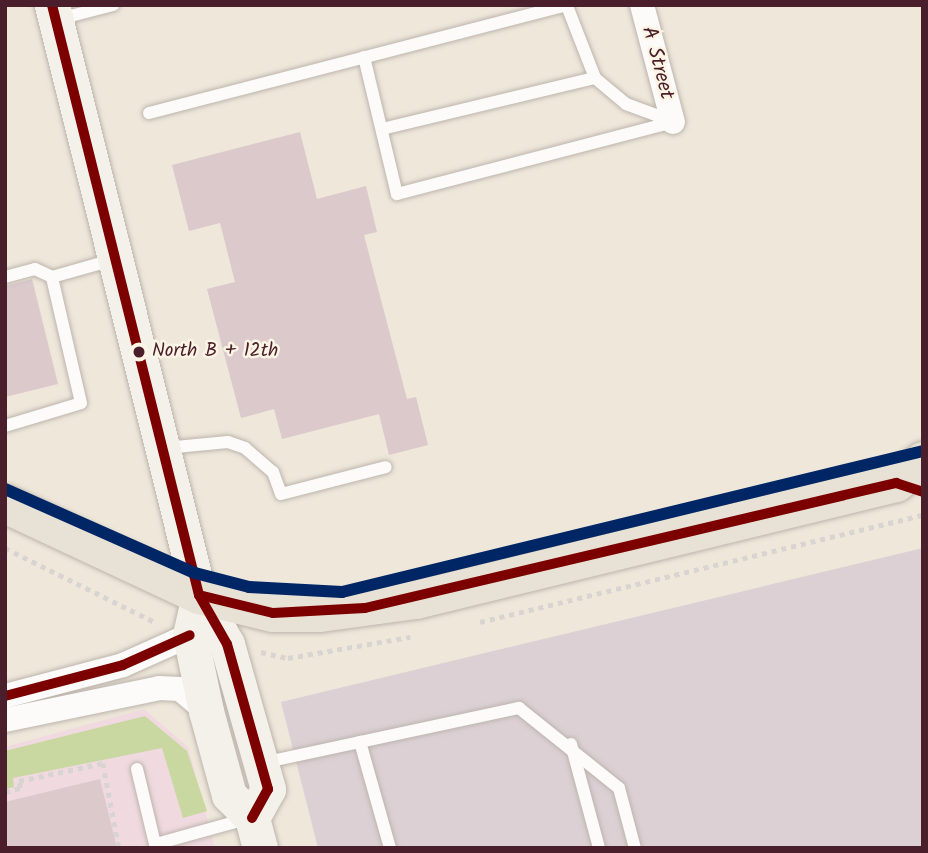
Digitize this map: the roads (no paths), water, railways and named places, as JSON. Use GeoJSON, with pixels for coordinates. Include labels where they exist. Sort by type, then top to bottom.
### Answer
{"type":"FeatureCollection","features":[{"type":"Feature","properties":{"kind":"main road"},"geometry":{"type":"LineString","coordinates":[[5,504],[200,595],[273,612],[365,608],[914,479]]}},
{"type":"Feature","properties":{"kind":"street","name":"A Street"},"geometry":{"type":"LineString","coordinates":[[642,5],[673,122]]}},
{"type":"Feature","properties":{"kind":"street"},"geometry":{"type":"LineString","coordinates":[[53,12],[200,595],[227,644],[268,789],[256,833]]}},
{"type":"Feature","properties":{"kind":"street"},"geometry":{"type":"LineString","coordinates":[[200,595],[190,635],[206,711],[229,795],[256,833]]}},
{"type":"Feature","properties":{"kind":"street"},"geometry":{"type":"LineString","coordinates":[[5,696],[123,665],[190,635]]}},
{"type":"Feature","properties":{"kind":"street"},"geometry":{"type":"LineString","coordinates":[[5,720],[159,688],[180,689],[206,711]]}},
{"type":"Feature","properties":{"kind":"lane"},"geometry":{"type":"LineString","coordinates":[[53,12],[113,5]]}},
{"type":"Feature","properties":{"kind":"lane"},"geometry":{"type":"LineString","coordinates":[[149,113],[567,6],[594,78],[626,104],[673,122]]}},
{"type":"Feature","properties":{"kind":"lane"},"geometry":{"type":"LineString","coordinates":[[363,57],[397,194],[673,122]]}},
{"type":"Feature","properties":{"kind":"lane"},"geometry":{"type":"LineString","coordinates":[[382,129],[594,78]]}},
{"type":"Feature","properties":{"kind":"lane"},"geometry":{"type":"LineString","coordinates":[[5,277],[35,269],[51,277],[116,259]]}},
{"type":"Feature","properties":{"kind":"lane"},"geometry":{"type":"LineString","coordinates":[[5,426],[81,403],[51,277]]}},
{"type":"Feature","properties":{"kind":"lane"},"geometry":{"type":"LineString","coordinates":[[163,448],[228,442],[245,447],[273,472],[281,494],[386,467]]}},
{"type":"Feature","properties":{"kind":"lane"},"geometry":{"type":"LineString","coordinates":[[261,764],[519,708],[571,743],[619,788],[635,848]]}},
{"type":"Feature","properties":{"kind":"lane"},"geometry":{"type":"LineString","coordinates":[[360,742],[390,848]]}},
{"type":"Feature","properties":{"kind":"lane"},"geometry":{"type":"LineString","coordinates":[[571,743],[600,848]]}},
{"type":"Feature","properties":{"kind":"lane"},"geometry":{"type":"LineString","coordinates":[[137,769],[156,846],[256,833]]}},
{"type":"Feature","properties":{"kind":"place","name":"North B + 12th"},"geometry":{"type":"Point","coordinates":[139,352]}}]}
